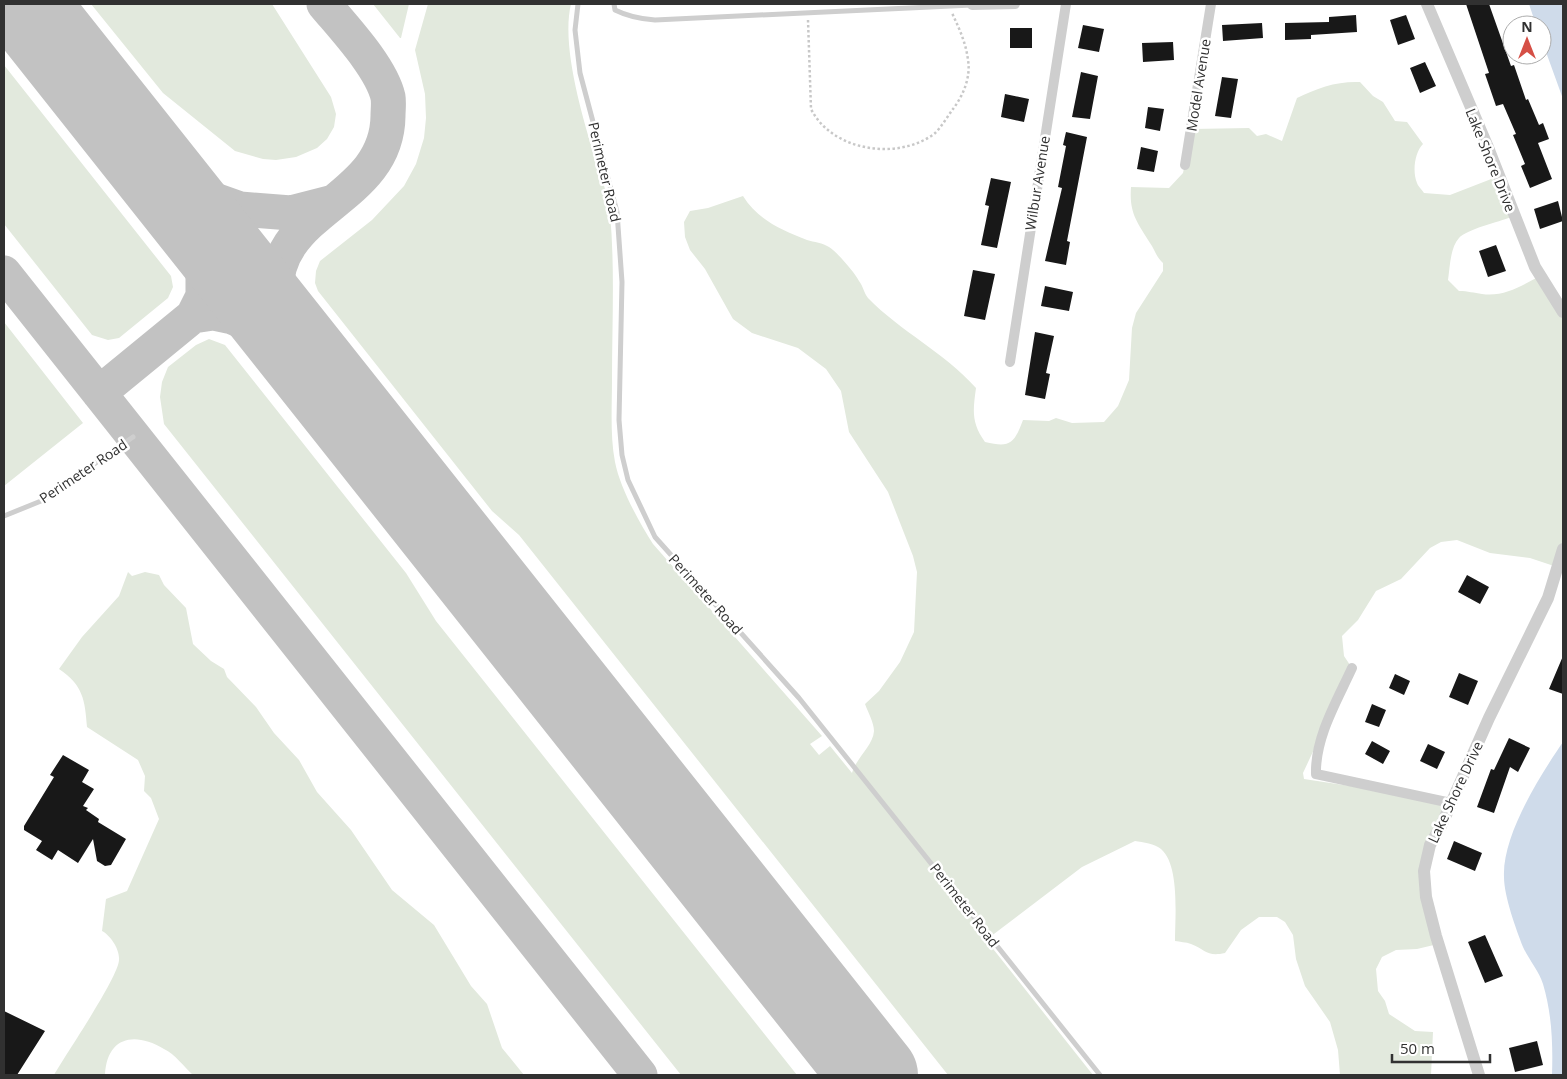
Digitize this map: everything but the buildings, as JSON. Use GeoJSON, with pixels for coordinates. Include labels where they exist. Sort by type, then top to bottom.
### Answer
{"type":"FeatureCollection","features":[{"type":"Feature","properties":{"kind":"street"},"geometry":{"type":"LineString","coordinates":[[972,5],[1015,4]]}},
{"type":"Feature","properties":{"kind":"street","name":"Wilbur Avenue"},"geometry":{"type":"LineString","coordinates":[[1010,362],[1066,4]]}},
{"type":"Feature","properties":{"kind":"street","name":"Model Avenue"},"geometry":{"type":"LineString","coordinates":[[1185,165],[1211,4]]}},
{"type":"Feature","properties":{"kind":"street","name":"Lake Shore Drive"},"geometry":{"type":"LineString","coordinates":[[1427,4],[1487,145],[1535,268],[1563,312]]}},
{"type":"Feature","properties":{"kind":"street","name":"Lake Shore Drive"},"geometry":{"type":"LineString","coordinates":[[1479,1075],[1426,897],[1424,871],[1430,845],[1489,718],[1548,598],[1563,549]]}},
{"type":"Feature","properties":{"kind":"street"},"geometry":{"type":"LineString","coordinates":[[1352,668],[1326,726],[1315,761],[1316,774],[1451,803]]}},
{"type":"Feature","properties":{"kind":"lane","name":"Perimeter Road"},"geometry":{"type":"LineString","coordinates":[[578,4],[575,30],[580,73],[617,212],[622,282],[619,420],[622,455],[628,480],[642,511],[655,537],[799,698],[1100,1075]]}},
{"type":"Feature","properties":{"kind":"lane"},"geometry":{"type":"LineString","coordinates":[[614,4],[615,10],[637,19],[807,14],[972,5]]}},
{"type":"Feature","properties":{"kind":"lane","name":"Perimeter Road"},"geometry":{"type":"LineString","coordinates":[[4,516],[41,502],[133,436]]}},
{"type":"Feature","properties":{"kind":"path"},"geometry":{"type":"LineString","coordinates":[[807,14],[811,109],[816,118],[844,143],[877,149],[911,144],[935,133],[963,96],[969,61],[960,28],[950,6]]}},
{"type":"Feature","properties":{"kind":"shaded area"},"geometry":{"type":"Polygon","coordinates":[[[91,4],[272,4],[331,97],[336,114],[334,127],[327,139],[317,148],[296,157],[276,160],[263,159],[235,151],[163,93],[91,4]]]}},
{"type":"Feature","properties":{"kind":"shaded area"},"geometry":{"type":"Polygon","coordinates":[[[373,4],[409,4],[401,38],[400,38],[373,4]]]}},
{"type":"Feature","properties":{"kind":"shaded area"},"geometry":{"type":"Polygon","coordinates":[[[428,4],[571,4],[569,39],[574,80],[594,155],[606,191],[610,213],[613,275],[612,431],[613,452],[621,483],[636,515],[653,544],[822,736],[810,744],[819,755],[830,746],[852,773],[871,742],[874,731],[865,704],[879,691],[900,662],[914,632],[917,572],[913,556],[888,492],[849,432],[841,391],[826,369],[798,348],[752,333],[733,319],[705,269],[690,250],[685,237],[684,222],[690,211],[708,208],[743,196],[756,212],[771,223],[807,240],[829,247],[854,273],[868,298],[894,321],[964,375],[976,388],[974,416],[980,435],[985,442],[1006,444],[1014,439],[1023,420],[1049,421],[1056,418],[1072,423],[1104,422],[1118,406],[1129,380],[1132,328],[1136,313],[1163,271],[1163,263],[1135,217],[1131,204],[1131,187],[1169,188],[1183,173],[1192,129],[1249,128],[1257,136],[1266,134],[1282,141],[1297,98],[1327,86],[1360,82],[1373,96],[1383,102],[1395,121],[1407,122],[1423,144],[1416,157],[1415,178],[1424,193],[1450,195],[1499,176],[1511,217],[1476,229],[1459,238],[1452,252],[1448,280],[1459,291],[1498,294],[1512,290],[1540,276],[1563,312],[1563,548],[1557,567],[1530,558],[1490,553],[1457,540],[1441,542],[1430,548],[1401,579],[1376,591],[1358,620],[1342,636],[1344,656],[1352,668],[1303,773],[1304,779],[1449,801],[1424,867],[1438,944],[1417,949],[1396,950],[1382,957],[1376,969],[1378,991],[1385,1001],[1389,1014],[1415,1031],[1433,1032],[1431,1075],[1340,1075],[1338,1050],[1330,1022],[1305,986],[1296,959],[1293,935],[1285,922],[1277,917],[1259,917],[1241,930],[1225,953],[1214,954],[1185,942],[1175,941],[1176,906],[1174,879],[1167,857],[1158,847],[1135,841],[1082,867],[986,940],[1093,1075],[948,1075],[519,535],[492,511],[318,291],[315,283],[316,271],[320,261],[372,220],[404,186],[416,164],[424,138],[426,118],[425,94],[415,50],[428,4]]]}},
{"type":"Feature","properties":{"kind":"shaded area"},"geometry":{"type":"Polygon","coordinates":[[[4,65],[171,276],[173,287],[168,298],[119,338],[108,340],[92,335],[4,224],[4,65]]]}},
{"type":"Feature","properties":{"kind":"shaded area"},"geometry":{"type":"Polygon","coordinates":[[[4,322],[83,423],[4,486],[4,322]]]}},
{"type":"Feature","properties":{"kind":"shaded area"},"geometry":{"type":"Polygon","coordinates":[[[209,339],[225,345],[406,573],[436,621],[797,1075],[681,1075],[164,424],[160,397],[162,382],[168,367],[196,345],[209,339]]]}},
{"type":"Feature","properties":{"kind":"shaded area"},"geometry":{"type":"Polygon","coordinates":[[[128,572],[132,576],[145,572],[159,575],[164,585],[186,608],[193,644],[211,661],[224,669],[227,677],[256,707],[274,733],[299,760],[317,792],[351,830],[392,890],[434,925],[471,986],[487,1004],[502,1048],[524,1075],[193,1075],[168,1051],[153,1043],[133,1039],[117,1045],[111,1052],[105,1075],[54,1075],[101,999],[119,960],[116,947],[111,939],[102,931],[106,899],[127,891],[159,819],[151,798],[144,791],[145,776],[138,760],[87,727],[84,701],[78,687],[59,669],[82,637],[119,596],[128,572]]]}},
{"type":"Feature","properties":{"kind":"water"},"geometry":{"type":"Polygon","coordinates":[[[1529,4],[1563,4],[1563,99],[1551,65],[1552,15],[1533,15],[1529,4]]]}},
{"type":"Feature","properties":{"kind":"water"},"geometry":{"type":"Polygon","coordinates":[[[1563,742],[1563,1075],[1552,1075],[1551,1030],[1546,995],[1541,979],[1523,947],[1517,931],[1508,903],[1504,877],[1505,861],[1515,825],[1533,789],[1563,742]]]}},
{"type":"Feature","properties":{"kind":"taxiway"},"geometry":{"type":"LineString","coordinates":[[293,343],[278,310],[278,272],[289,247],[306,226],[349,190],[368,170],[382,146],[388,116],[388,97],[378,73],[361,48],[324,4]]}},
{"type":"Feature","properties":{"kind":"taxiway"},"geometry":{"type":"LineString","coordinates":[[128,134],[181,181],[209,198],[240,209],[291,213],[330,203]]}},
{"type":"Feature","properties":{"kind":"taxiway"},"geometry":{"type":"LineString","coordinates":[[99,393],[193,316],[203,296],[203,267],[199,235],[187,209]]}},
{"type":"Feature","properties":{"kind":"taxiway"},"geometry":{"type":"LineString","coordinates":[[4,273],[640,1075]]}},
{"type":"Feature","properties":{"kind":"taxiway"},"geometry":{"type":"LineString","coordinates":[[193,316],[213,313],[232,317],[293,343]]}},
{"type":"Feature","properties":{"kind":"runway"},"geometry":{"type":"LineString","coordinates":[[24,4],[874,1075]]}}]}
